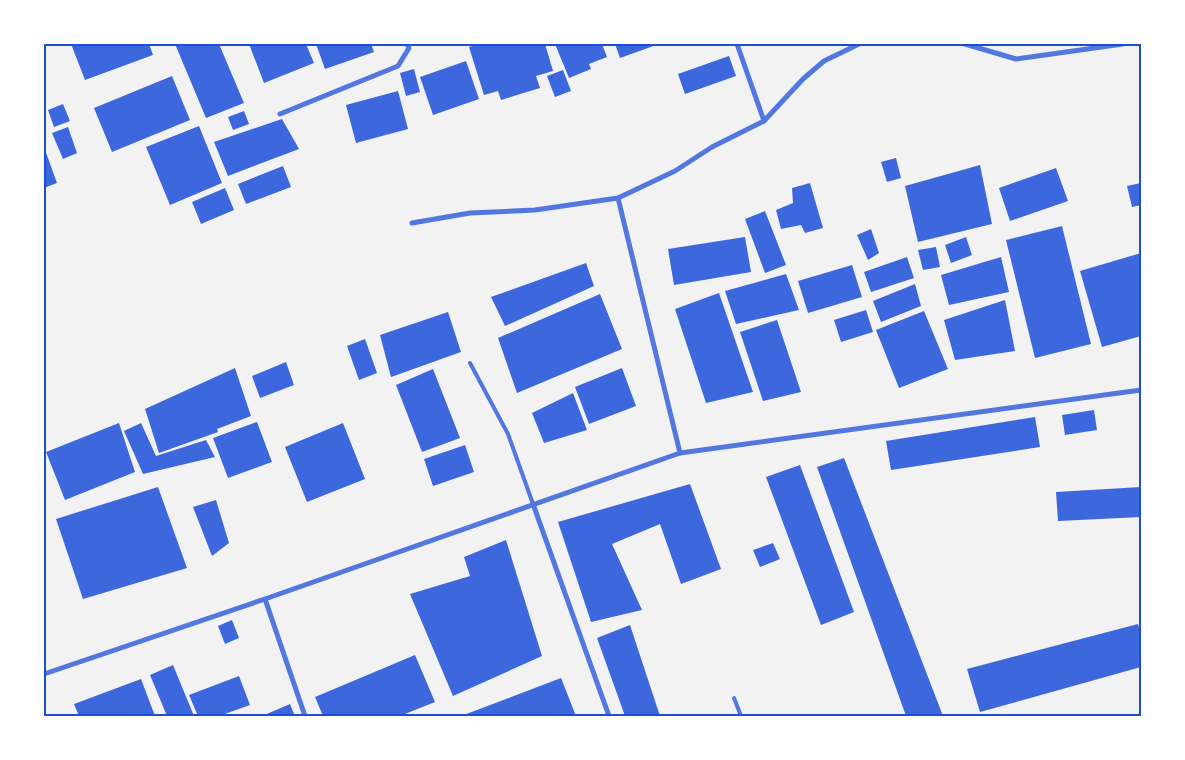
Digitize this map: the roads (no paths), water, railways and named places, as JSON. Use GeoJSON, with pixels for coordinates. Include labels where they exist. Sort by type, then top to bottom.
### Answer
{"type":"FeatureCollection","features":[{"type":"Feature","properties":{"kind":"street"},"geometry":{"type":"LineString","coordinates":[[280,114],[398,66],[409,48],[407,44]]}},
{"type":"Feature","properties":{"kind":"street"},"geometry":{"type":"LineString","coordinates":[[737,44],[764,120]]}},
{"type":"Feature","properties":{"kind":"street"},"geometry":{"type":"LineString","coordinates":[[412,223],[470,213],[535,210],[618,198],[675,171],[712,147],[764,120],[824,61],[859,44]]}},
{"type":"Feature","properties":{"kind":"street"},"geometry":{"type":"LineString","coordinates":[[965,44],[1016,59],[1123,44]]}},
{"type":"Feature","properties":{"kind":"street"},"geometry":{"type":"LineString","coordinates":[[618,198],[680,453]]}},
{"type":"Feature","properties":{"kind":"street"},"geometry":{"type":"LineString","coordinates":[[44,674],[265,599],[680,453],[1141,390]]}},
{"type":"Feature","properties":{"kind":"street"},"geometry":{"type":"LineString","coordinates":[[533,504],[609,716]]}},
{"type":"Feature","properties":{"kind":"street"},"geometry":{"type":"LineString","coordinates":[[265,599],[305,716]]}},
{"type":"Feature","properties":{"kind":"lane"},"geometry":{"type":"LineString","coordinates":[[470,363],[508,434],[533,504]]}},
{"type":"Feature","properties":{"kind":"lane"},"geometry":{"type":"LineString","coordinates":[[734,698],[741,716]]}}]}
